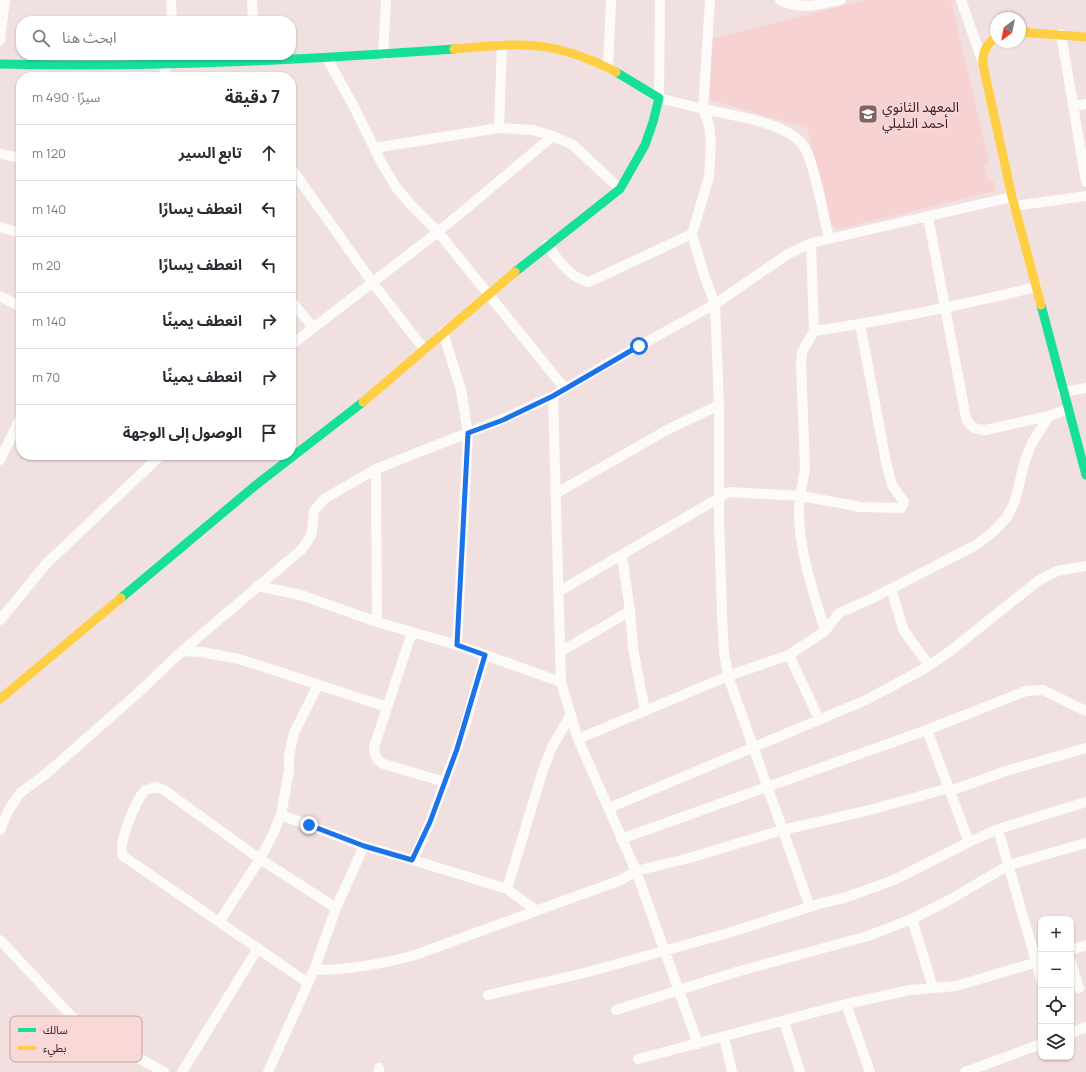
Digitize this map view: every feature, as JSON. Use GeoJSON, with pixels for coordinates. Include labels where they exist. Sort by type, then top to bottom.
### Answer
{"type":"FeatureCollection","features":[{"type":"Feature","properties":{"kind":"street"},"geometry":{"type":"LineString","coordinates":[[0,40],[5,0]]}},
{"type":"Feature","properties":{"kind":"street"},"geometry":{"type":"LineString","coordinates":[[172,0],[172,16]]}},
{"type":"Feature","properties":{"kind":"street"},"geometry":{"type":"LineString","coordinates":[[252,0],[253,16]]}},
{"type":"Feature","properties":{"kind":"street"},"geometry":{"type":"LineString","coordinates":[[383,55],[386,0]]}},
{"type":"Feature","properties":{"kind":"street"},"geometry":{"type":"LineString","coordinates":[[608,68],[611,0]]}},
{"type":"Feature","properties":{"kind":"street"},"geometry":{"type":"LineString","coordinates":[[296,454],[359,404],[488,293],[620,189],[632,171],[646,143],[656,117],[659,98],[660,0]]}},
{"type":"Feature","properties":{"kind":"street"},"geometry":{"type":"LineString","coordinates":[[710,0],[703,109],[709,125],[711,142],[709,177],[692,234],[705,278],[715,304],[720,405],[719,497],[724,652],[728,676],[810,907]]}},
{"type":"Feature","properties":{"kind":"street"},"geometry":{"type":"LineString","coordinates":[[780,0],[796,6],[810,6],[841,0]]}},
{"type":"Feature","properties":{"kind":"street"},"geometry":{"type":"LineString","coordinates":[[961,0],[982,60],[1013,201],[1086,475]]}},
{"type":"Feature","properties":{"kind":"street"},"geometry":{"type":"LineString","coordinates":[[1026,32],[1086,37]]}},
{"type":"Feature","properties":{"kind":"street"},"geometry":{"type":"LineString","coordinates":[[1061,34],[1086,182]]}},
{"type":"Feature","properties":{"kind":"street"},"geometry":{"type":"LineString","coordinates":[[982,60],[983,50],[990,43]]}},
{"type":"Feature","properties":{"kind":"street"},"geometry":{"type":"LineString","coordinates":[[499,128],[502,45]]}},
{"type":"Feature","properties":{"kind":"street"},"geometry":{"type":"LineString","coordinates":[[296,58],[383,55],[502,45],[540,45],[578,54],[608,68],[659,98],[775,126],[792,135],[803,144],[810,159],[829,239]]}},
{"type":"Feature","properties":{"kind":"street"},"geometry":{"type":"LineString","coordinates":[[327,58],[396,187],[410,204],[438,232],[565,389]]}},
{"type":"Feature","properties":{"kind":"street"},"geometry":{"type":"LineString","coordinates":[[0,64],[75,67],[199,60]]}},
{"type":"Feature","properties":{"kind":"street"},"geometry":{"type":"LineString","coordinates":[[166,72],[171,61]]}},
{"type":"Feature","properties":{"kind":"street"},"geometry":{"type":"LineString","coordinates":[[1074,106],[1086,104]]}},
{"type":"Feature","properties":{"kind":"street"},"geometry":{"type":"LineString","coordinates":[[374,148],[499,128],[533,130],[553,136],[573,145],[620,189]]}},
{"type":"Feature","properties":{"kind":"street"},"geometry":{"type":"LineString","coordinates":[[296,341],[438,232],[553,136]]}},
{"type":"Feature","properties":{"kind":"street"},"geometry":{"type":"LineString","coordinates":[[0,154],[16,157]]}},
{"type":"Feature","properties":{"kind":"street"},"geometry":{"type":"LineString","coordinates":[[296,175],[372,282],[424,349]]}},
{"type":"Feature","properties":{"kind":"street"},"geometry":{"type":"LineString","coordinates":[[0,830],[8,811],[20,793],[47,772],[106,721],[182,651],[306,545],[312,532],[314,511],[320,502],[376,469],[503,420],[553,396],[605,365],[715,304],[773,263],[811,243],[1013,201],[1086,196]]}},
{"type":"Feature","properties":{"kind":"street"},"geometry":{"type":"LineString","coordinates":[[928,218],[966,418],[970,426],[976,429],[986,430],[1049,416],[1068,409]]}},
{"type":"Feature","properties":{"kind":"street"},"geometry":{"type":"LineString","coordinates":[[0,227],[16,232]]}},
{"type":"Feature","properties":{"kind":"street"},"geometry":{"type":"LineString","coordinates":[[547,246],[578,280],[589,282],[692,234]]}},
{"type":"Feature","properties":{"kind":"street"},"geometry":{"type":"LineString","coordinates":[[811,243],[814,331],[802,352],[801,364],[805,468],[799,505],[804,556],[825,631]]}},
{"type":"Feature","properties":{"kind":"street"},"geometry":{"type":"LineString","coordinates":[[814,331],[945,308],[1036,287]]}},
{"type":"Feature","properties":{"kind":"street"},"geometry":{"type":"LineString","coordinates":[[0,296],[16,304]]}},
{"type":"Feature","properties":{"kind":"street"},"geometry":{"type":"LineString","coordinates":[[296,307],[313,327]]}},
{"type":"Feature","properties":{"kind":"street"},"geometry":{"type":"LineString","coordinates":[[558,592],[622,556],[729,492],[738,491],[801,496],[861,507],[901,508],[904,504],[892,485],[886,462],[860,324]]}},
{"type":"Feature","properties":{"kind":"street"},"geometry":{"type":"LineString","coordinates":[[443,332],[461,390],[468,433],[457,645]]}},
{"type":"Feature","properties":{"kind":"street"},"geometry":{"type":"LineString","coordinates":[[1063,392],[1086,388]]}},
{"type":"Feature","properties":{"kind":"street"},"geometry":{"type":"LineString","coordinates":[[553,396],[561,682],[578,739],[636,871],[698,1044]]}},
{"type":"Feature","properties":{"kind":"street"},"geometry":{"type":"LineString","coordinates":[[555,494],[661,434],[720,405]]}},
{"type":"Feature","properties":{"kind":"street"},"geometry":{"type":"LineString","coordinates":[[578,739],[728,676],[789,655],[825,631],[839,613],[976,545],[994,531],[1007,517],[1014,501],[1025,460],[1032,443],[1049,416]]}},
{"type":"Feature","properties":{"kind":"street"},"geometry":{"type":"LineString","coordinates":[[1,454],[16,426]]}},
{"type":"Feature","properties":{"kind":"street"},"geometry":{"type":"LineString","coordinates":[[0,620],[46,564],[156,460]]}},
{"type":"Feature","properties":{"kind":"street"},"geometry":{"type":"LineString","coordinates":[[0,699],[288,460]]}},
{"type":"Feature","properties":{"kind":"street"},"geometry":{"type":"LineString","coordinates":[[376,469],[377,622]]}},
{"type":"Feature","properties":{"kind":"street"},"geometry":{"type":"LineString","coordinates":[[622,556],[630,611],[633,648],[645,711]]}},
{"type":"Feature","properties":{"kind":"street"},"geometry":{"type":"LineString","coordinates":[[609,808],[866,700],[929,665],[949,652],[1038,581],[1057,570],[1086,566]]}},
{"type":"Feature","properties":{"kind":"street"},"geometry":{"type":"LineString","coordinates":[[257,586],[301,595],[377,622],[457,645],[561,682]]}},
{"type":"Feature","properties":{"kind":"street"},"geometry":{"type":"LineString","coordinates":[[891,588],[904,631],[929,665]]}},
{"type":"Feature","properties":{"kind":"street"},"geometry":{"type":"LineString","coordinates":[[560,652],[630,611]]}},
{"type":"Feature","properties":{"kind":"street"},"geometry":{"type":"LineString","coordinates":[[412,632],[374,747],[375,754],[379,762],[445,782]]}},
{"type":"Feature","properties":{"kind":"street"},"geometry":{"type":"LineString","coordinates":[[182,651],[202,652],[239,659],[387,707]]}},
{"type":"Feature","properties":{"kind":"street"},"geometry":{"type":"LineString","coordinates":[[412,860],[445,782],[465,726],[485,655]]}},
{"type":"Feature","properties":{"kind":"street"},"geometry":{"type":"LineString","coordinates":[[789,655],[819,719]]}},
{"type":"Feature","properties":{"kind":"street"},"geometry":{"type":"LineString","coordinates":[[219,922],[260,859],[281,815],[290,770],[289,756],[294,733],[318,685]]}},
{"type":"Feature","properties":{"kind":"street"},"geometry":{"type":"LineString","coordinates":[[622,839],[927,730],[1034,689],[1050,693],[1086,711]]}},
{"type":"Feature","properties":{"kind":"street"},"geometry":{"type":"LineString","coordinates":[[507,889],[543,770],[552,747],[570,716]]}},
{"type":"Feature","properties":{"kind":"street"},"geometry":{"type":"LineString","coordinates":[[927,730],[969,842]]}},
{"type":"Feature","properties":{"kind":"street"},"geometry":{"type":"LineString","coordinates":[[314,970],[391,961],[414,955],[621,880],[636,871],[689,858],[782,830],[870,810],[949,789],[1086,748]]}},
{"type":"Feature","properties":{"kind":"street"},"geometry":{"type":"LineString","coordinates":[[308,983],[123,856],[121,846],[136,802],[145,790],[150,787],[156,787],[164,790],[260,859],[336,908]]}},
{"type":"Feature","properties":{"kind":"street"},"geometry":{"type":"LineString","coordinates":[[488,995],[584,973],[665,951],[844,898],[894,880],[998,829],[1086,802]]}},
{"type":"Feature","properties":{"kind":"street"},"geometry":{"type":"LineString","coordinates":[[281,815],[364,846],[507,889],[536,910]]}},
{"type":"Feature","properties":{"kind":"street"},"geometry":{"type":"LineString","coordinates":[[998,829],[1038,959]]}},
{"type":"Feature","properties":{"kind":"street"},"geometry":{"type":"LineString","coordinates":[[616,1010],[736,972],[868,936],[912,919],[952,899],[1009,865],[1086,843]]}},
{"type":"Feature","properties":{"kind":"street"},"geometry":{"type":"LineString","coordinates":[[268,1072],[314,970],[336,908],[364,846]]}},
{"type":"Feature","properties":{"kind":"street"},"geometry":{"type":"LineString","coordinates":[[912,919],[933,988]]}},
{"type":"Feature","properties":{"kind":"street"},"geometry":{"type":"LineString","coordinates":[[0,940],[71,1016]]}},
{"type":"Feature","properties":{"kind":"street"},"geometry":{"type":"LineString","coordinates":[[1074,949],[1086,945]]}},
{"type":"Feature","properties":{"kind":"street"},"geometry":{"type":"LineString","coordinates":[[182,1072],[258,948]]}},
{"type":"Feature","properties":{"kind":"street"},"geometry":{"type":"LineString","coordinates":[[638,1059],[846,1004],[910,990],[962,984],[1038,962]]}},
{"type":"Feature","properties":{"kind":"street"},"geometry":{"type":"LineString","coordinates":[[1074,972],[1079,988]]}},
{"type":"Feature","properties":{"kind":"street"},"geometry":{"type":"LineString","coordinates":[[846,1004],[870,1072]]}},
{"type":"Feature","properties":{"kind":"street"},"geometry":{"type":"LineString","coordinates":[[784,1021],[800,1072]]}},
{"type":"Feature","properties":{"kind":"street"},"geometry":{"type":"LineString","coordinates":[[1074,1032],[1086,1027]]}},
{"type":"Feature","properties":{"kind":"street"},"geometry":{"type":"LineString","coordinates":[[724,1037],[732,1072]]}},
{"type":"Feature","properties":{"kind":"street"},"geometry":{"type":"LineString","coordinates":[[965,1072],[1038,1045]]}},
{"type":"Feature","properties":{"kind":"street"},"geometry":{"type":"LineString","coordinates":[[142,1060],[164,1072]]}},
{"type":"Feature","properties":{"kind":"shaded area","name":"المعهد الثانوي أحمد التليلي"},"geometry":{"type":"Polygon","coordinates":[[[865,0],[951,0],[989,162],[984,167],[987,179],[994,182],[996,191],[838,229],[831,224],[807,128],[710,100],[711,39],[865,0]]]}},
{"type":"Feature","properties":{"kind":"traffic: fast"},"geometry":{"type":"LineString","coordinates":[[296,59],[454,49]]}},
{"type":"Feature","properties":{"kind":"traffic: fast"},"geometry":{"type":"LineString","coordinates":[[0,64],[114,65],[273,60]]}},
{"type":"Feature","properties":{"kind":"traffic: fast"},"geometry":{"type":"LineString","coordinates":[[515,272],[620,189],[645,145],[659,98],[616,72]]}},
{"type":"Feature","properties":{"kind":"traffic: fast"},"geometry":{"type":"LineString","coordinates":[[1041,305],[1086,475]]}},
{"type":"Feature","properties":{"kind":"traffic: fast"},"geometry":{"type":"LineString","coordinates":[[296,454],[363,402]]}},
{"type":"Feature","properties":{"kind":"traffic: fast"},"geometry":{"type":"LineString","coordinates":[[121,598],[256,485],[288,460]]}},
{"type":"Feature","properties":{"kind":"traffic: slow"},"geometry":{"type":"LineString","coordinates":[[1026,32],[1086,37]]}},
{"type":"Feature","properties":{"kind":"traffic: slow"},"geometry":{"type":"LineString","coordinates":[[990,43],[985,49],[983,65],[1012,197],[1041,305]]}},
{"type":"Feature","properties":{"kind":"traffic: slow"},"geometry":{"type":"LineString","coordinates":[[454,49],[499,45],[537,46],[574,54],[594,61],[616,72]]}},
{"type":"Feature","properties":{"kind":"traffic: slow"},"geometry":{"type":"LineString","coordinates":[[363,402],[515,272]]}},
{"type":"Feature","properties":{"kind":"traffic: slow"},"geometry":{"type":"LineString","coordinates":[[0,699],[121,598]]}},
{"type":"Feature","properties":{"kind":"place","name":"المعهد الثانوي أحمد التليلي"},"geometry":{"type":"Point","coordinates":[868,114]}},
{"type":"Feature","properties":{"kind":"route"},"geometry":{"type":"LineString","coordinates":[[309,825],[364,846],[412,860],[430,822],[457,749],[485,655],[457,645],[468,433],[503,420],[553,396],[639,346]]}}]}
